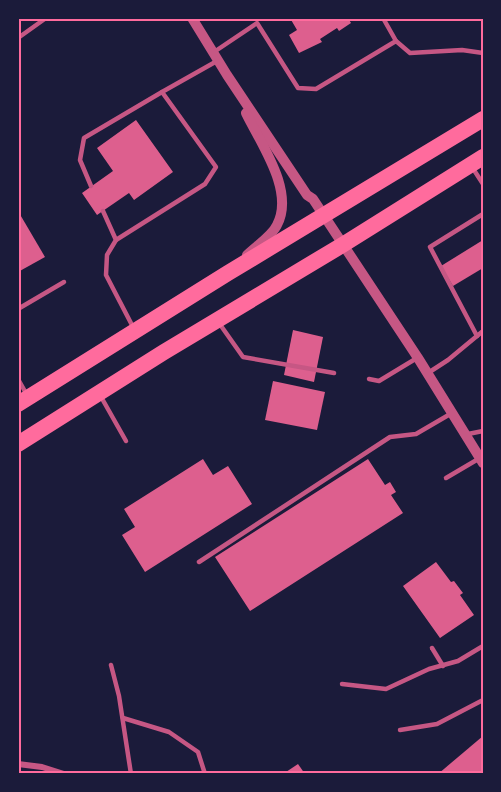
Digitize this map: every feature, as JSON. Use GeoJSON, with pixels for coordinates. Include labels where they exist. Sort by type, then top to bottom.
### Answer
{"type":"FeatureCollection","features":[{"type":"Feature","properties":{"kind":"highway"},"geometry":{"type":"LineString","coordinates":[[23,400],[483,119]]}},
{"type":"Feature","properties":{"kind":"highway"},"geometry":{"type":"LineString","coordinates":[[18,444],[477,160]]}},
{"type":"Feature","properties":{"kind":"street"},"geometry":{"type":"LineString","coordinates":[[192,18],[227,75],[280,183],[284,199],[282,214],[276,228],[228,273]]}},
{"type":"Feature","properties":{"kind":"street"},"geometry":{"type":"LineString","coordinates":[[227,75],[307,195],[313,199],[344,244],[482,460]]}},
{"type":"Feature","properties":{"kind":"street"},"geometry":{"type":"LineString","coordinates":[[18,764],[42,767],[64,774]]}},
{"type":"Feature","properties":{"kind":"lane"},"geometry":{"type":"LineString","coordinates":[[18,38],[45,18]]}},
{"type":"Feature","properties":{"kind":"lane"},"geometry":{"type":"LineString","coordinates":[[91,186],[80,160],[84,138],[217,56],[260,18]]}},
{"type":"Feature","properties":{"kind":"lane"},"geometry":{"type":"LineString","coordinates":[[383,18],[396,41],[410,53],[462,50],[483,53]]}},
{"type":"Feature","properties":{"kind":"lane"},"geometry":{"type":"LineString","coordinates":[[257,23],[298,88],[316,89],[396,41]]}},
{"type":"Feature","properties":{"kind":"lane"},"geometry":{"type":"LineString","coordinates":[[136,332],[106,275],[106,255],[116,240],[205,184],[216,167],[162,92]]}},
{"type":"Feature","properties":{"kind":"lane"},"geometry":{"type":"LineString","coordinates":[[477,160],[483,184]]}},
{"type":"Feature","properties":{"kind":"lane"},"geometry":{"type":"LineString","coordinates":[[103,211],[116,240]]}},
{"type":"Feature","properties":{"kind":"lane"},"geometry":{"type":"LineString","coordinates":[[477,336],[430,247],[483,214]]}},
{"type":"Feature","properties":{"kind":"lane"},"geometry":{"type":"LineString","coordinates":[[18,309],[64,282]]}},
{"type":"Feature","properties":{"kind":"lane"},"geometry":{"type":"LineString","coordinates":[[218,321],[243,357],[334,373]]}},
{"type":"Feature","properties":{"kind":"lane"},"geometry":{"type":"LineString","coordinates":[[427,373],[448,360],[483,332]]}},
{"type":"Feature","properties":{"kind":"lane"},"geometry":{"type":"LineString","coordinates":[[369,379],[379,381],[418,358]]}},
{"type":"Feature","properties":{"kind":"lane"},"geometry":{"type":"LineString","coordinates":[[18,379],[23,400]]}},
{"type":"Feature","properties":{"kind":"lane"},"geometry":{"type":"LineString","coordinates":[[99,393],[126,441]]}},
{"type":"Feature","properties":{"kind":"lane"},"geometry":{"type":"LineString","coordinates":[[199,562],[390,437],[416,434],[452,413]]}},
{"type":"Feature","properties":{"kind":"lane"},"geometry":{"type":"LineString","coordinates":[[465,434],[472,435],[483,431]]}},
{"type":"Feature","properties":{"kind":"lane"},"geometry":{"type":"LineString","coordinates":[[446,478],[482,460]]}},
{"type":"Feature","properties":{"kind":"lane"},"geometry":{"type":"LineString","coordinates":[[342,684],[386,689],[429,669],[458,662],[483,646]]}},
{"type":"Feature","properties":{"kind":"lane"},"geometry":{"type":"LineString","coordinates":[[432,648],[444,666]]}},
{"type":"Feature","properties":{"kind":"lane"},"geometry":{"type":"LineString","coordinates":[[111,665],[123,718],[131,774]]}},
{"type":"Feature","properties":{"kind":"lane"},"geometry":{"type":"LineString","coordinates":[[400,730],[437,724],[483,700]]}},
{"type":"Feature","properties":{"kind":"lane"},"geometry":{"type":"LineString","coordinates":[[123,718],[169,732],[198,752],[206,774]]}},
{"type":"Feature","properties":{"kind":"building"},"geometry":{"type":"Polygon","coordinates":[[[290,18],[348,18],[351,23],[339,31],[337,28],[320,39],[322,42],[299,53],[289,35],[297,30],[290,18]]]}},
{"type":"Feature","properties":{"kind":"building"},"geometry":{"type":"Polygon","coordinates":[[[136,120],[173,172],[134,200],[129,193],[97,215],[82,193],[113,171],[97,148],[136,120]]]}},
{"type":"Feature","properties":{"kind":"building"},"geometry":{"type":"Polygon","coordinates":[[[18,211],[45,257],[18,272],[18,211]]]}},
{"type":"Feature","properties":{"kind":"building"},"geometry":{"type":"Polygon","coordinates":[[[483,240],[483,268],[453,286],[441,266],[483,240]]]}},
{"type":"Feature","properties":{"kind":"building"},"geometry":{"type":"Polygon","coordinates":[[[293,330],[323,337],[314,382],[284,375],[293,330]]]}},
{"type":"Feature","properties":{"kind":"building"},"geometry":{"type":"Polygon","coordinates":[[[273,381],[325,392],[317,430],[265,420],[273,381]]]}},
{"type":"Feature","properties":{"kind":"building"},"geometry":{"type":"Polygon","coordinates":[[[203,459],[213,475],[228,466],[252,504],[145,572],[122,535],[135,527],[124,509],[203,459]]]}},
{"type":"Feature","properties":{"kind":"building"},"geometry":{"type":"Polygon","coordinates":[[[368,459],[385,485],[390,482],[396,492],[391,495],[403,513],[250,611],[215,557],[368,459]]]}},
{"type":"Feature","properties":{"kind":"building"},"geometry":{"type":"Polygon","coordinates":[[[436,562],[451,582],[454,581],[463,593],[460,595],[474,615],[440,638],[403,586],[436,562]]]}},
{"type":"Feature","properties":{"kind":"building"},"geometry":{"type":"Polygon","coordinates":[[[483,736],[483,774],[438,774],[483,736]]]}},
{"type":"Feature","properties":{"kind":"building"},"geometry":{"type":"Polygon","coordinates":[[[298,764],[305,774],[283,774],[298,764]]]}}]}
